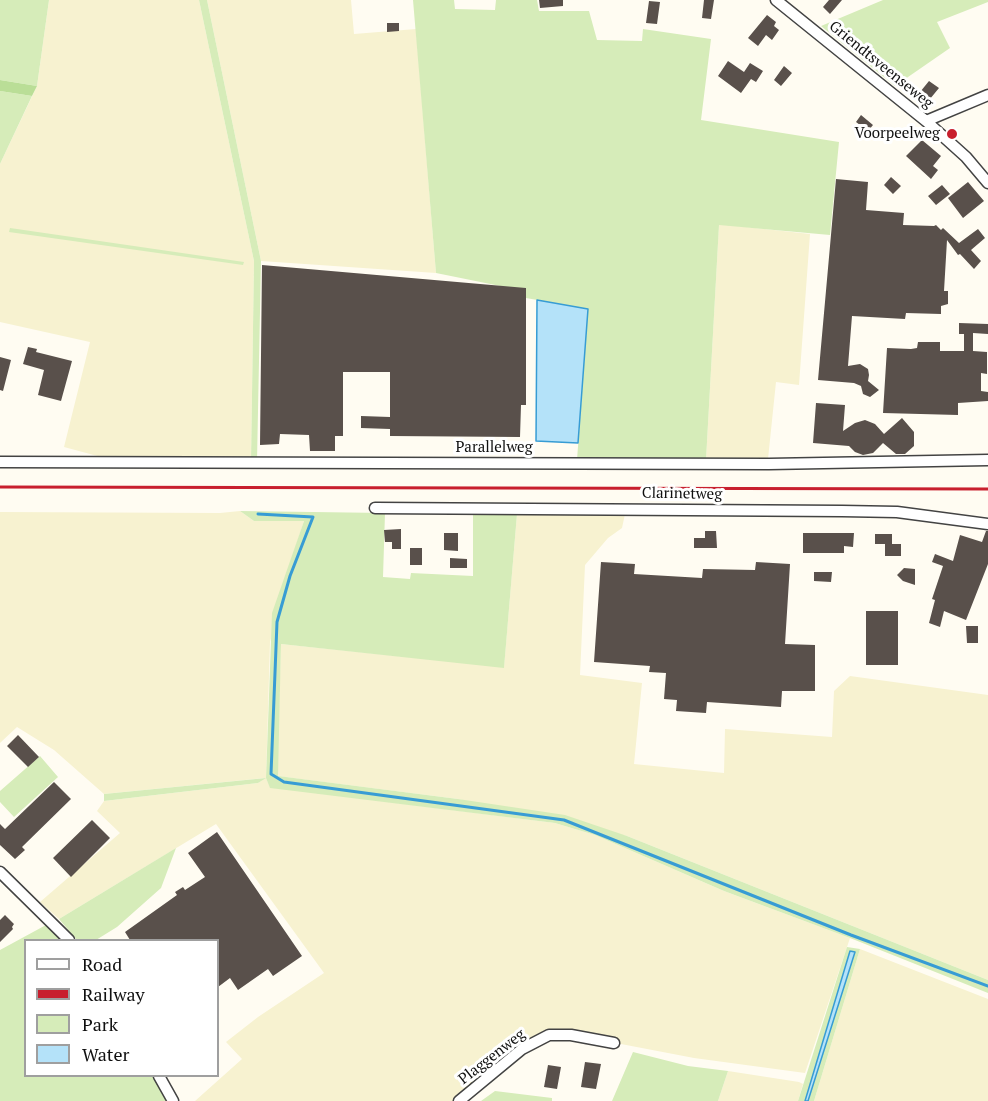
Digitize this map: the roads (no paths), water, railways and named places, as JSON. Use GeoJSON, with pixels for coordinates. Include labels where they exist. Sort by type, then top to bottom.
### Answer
{"type":"FeatureCollection","features":[{"type":"Feature","properties":{"kind":"street","name":"Griendtsveenseweg"},"geometry":{"type":"LineString","coordinates":[[776,0],[926,121],[966,158],[988,183]]}},
{"type":"Feature","properties":{"kind":"street"},"geometry":{"type":"LineString","coordinates":[[926,121],[988,94]]}},
{"type":"Feature","properties":{"kind":"street","name":"Parallelweg"},"geometry":{"type":"LineString","coordinates":[[0,462],[769,464],[988,460]]}},
{"type":"Feature","properties":{"kind":"street","name":"Clarinetweg"},"geometry":{"type":"LineString","coordinates":[[375,508],[897,512],[949,517],[988,524]]}},
{"type":"Feature","properties":{"kind":"street"},"geometry":{"type":"LineString","coordinates":[[0,872],[68,939]]}},
{"type":"Feature","properties":{"kind":"street","name":"Plaggenweg"},"geometry":{"type":"LineString","coordinates":[[459,1101],[522,1049],[549,1035],[572,1035],[614,1043]]}},
{"type":"Feature","properties":{"kind":"street"},"geometry":{"type":"LineString","coordinates":[[160,1077],[173,1101]]}},
{"type":"Feature","properties":{"kind":"water"},"geometry":{"type":"Polygon","coordinates":[[[537,300],[588,309],[578,443],[536,441],[537,300]]]}},
{"type":"Feature","properties":{"kind":"water"},"geometry":{"type":"Polygon","coordinates":[[[850,951],[855,952],[808,1101],[805,1101],[850,951]]]}},
{"type":"Feature","properties":{"kind":"waterway"},"geometry":{"type":"LineString","coordinates":[[258,514],[313,517],[290,576],[277,622],[271,774],[284,782],[564,820],[851,935],[988,986]]}},
{"type":"Feature","properties":{"kind":"railway"},"geometry":{"type":"LineString","coordinates":[[0,487],[988,489]]}},
{"type":"Feature","properties":{"kind":"place","name":"Voorpeelweg"},"geometry":{"type":"Point","coordinates":[952,134]}}]}
